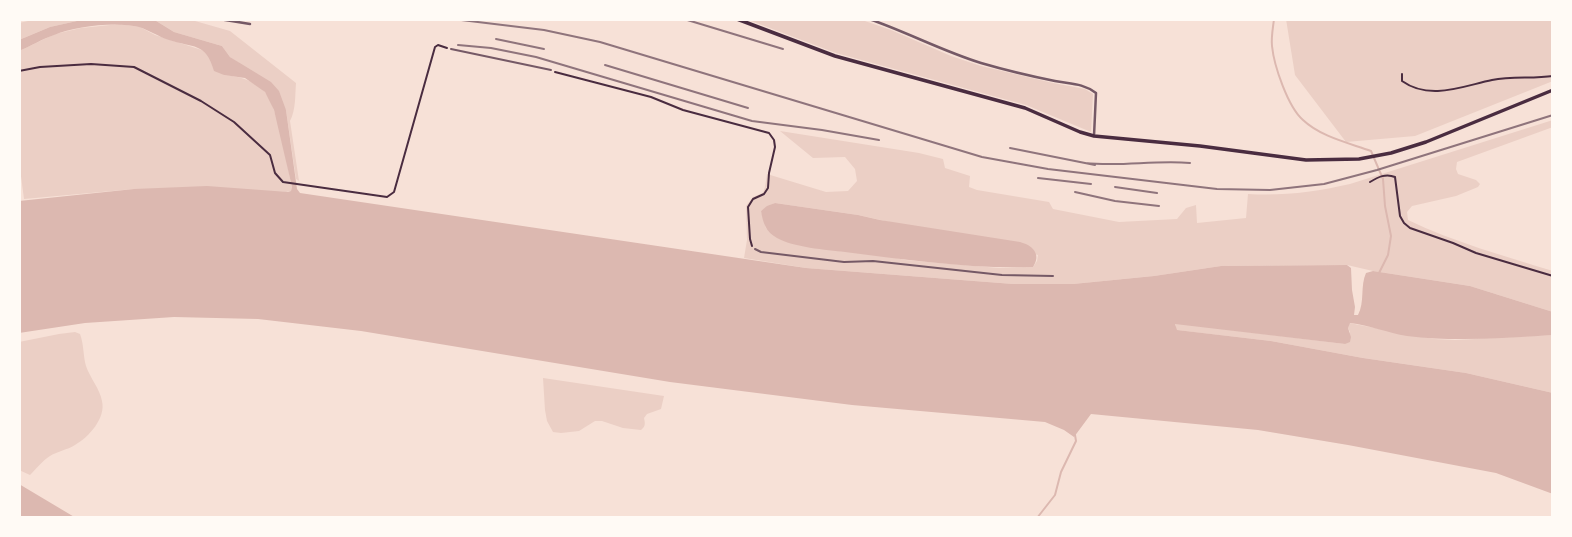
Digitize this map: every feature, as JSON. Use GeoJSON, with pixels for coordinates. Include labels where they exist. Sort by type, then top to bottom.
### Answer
{"type":"FeatureCollection","features":[{"type":"Feature","properties":{"kind":"main road"},"geometry":{"type":"LineString","coordinates":[[737,19],[835,56],[1025,108],[1094,136],[1306,160],[1348,160],[1381,156],[1426,142],[1553,90]]}},
{"type":"Feature","properties":{"kind":"street"},"geometry":{"type":"LineString","coordinates":[[219,19],[250,24]]}},
{"type":"Feature","properties":{"kind":"street"},"geometry":{"type":"LineString","coordinates":[[869,19],[953,54],[982,63],[1086,86],[1096,93],[1094,136]]}},
{"type":"Feature","properties":{"kind":"lane"},"geometry":{"type":"LineString","coordinates":[[451,49],[551,70]]}},
{"type":"Feature","properties":{"kind":"lane"},"geometry":{"type":"LineString","coordinates":[[755,248],[761,252],[844,262],[873,261],[1002,275],[1053,276]]}},
{"type":"Feature","properties":{"kind":"path"},"geometry":{"type":"LineString","coordinates":[[19,71],[91,64],[134,67],[201,101],[234,122],[270,155],[279,179],[289,183],[383,198],[394,192],[435,47],[438,45],[451,49]]}},
{"type":"Feature","properties":{"kind":"path"},"geometry":{"type":"LineString","coordinates":[[551,70],[651,97],[683,110],[769,134],[775,147],[768,188],[748,207],[750,239],[755,248]]}},
{"type":"Feature","properties":{"kind":"path"},"geometry":{"type":"LineString","coordinates":[[1402,75],[1402,81],[1409,86],[1430,91],[1466,87],[1493,80],[1553,76]]}},
{"type":"Feature","properties":{"kind":"path"},"geometry":{"type":"LineString","coordinates":[[1370,182],[1378,176],[1395,177],[1400,216],[1410,228],[1476,253],[1553,276]]}},
{"type":"Feature","properties":{"kind":"shaded area"},"geometry":{"type":"Polygon","coordinates":[[[37,19],[86,19],[50,27],[19,40],[19,23],[37,19]]]}},
{"type":"Feature","properties":{"kind":"shaded area"},"geometry":{"type":"Polygon","coordinates":[[[86,19],[153,19],[174,32],[222,46],[230,57],[271,82],[279,91],[286,110],[297,189],[300,193],[806,268],[1013,284],[1073,284],[1221,266],[1347,265],[1351,268],[1354,315],[1358,315],[1360,310],[1366,273],[1373,271],[1470,286],[1553,312],[1553,335],[1480,339],[1425,338],[1350,323],[1350,342],[1345,344],[1175,324],[1177,330],[1271,341],[1466,373],[1553,393],[1553,494],[1496,473],[1258,430],[1091,414],[1074,437],[1045,422],[852,405],[670,382],[361,331],[258,319],[174,317],[85,323],[19,333],[19,201],[134,189],[207,186],[288,192],[292,187],[274,110],[265,92],[245,78],[214,71],[207,55],[197,48],[165,39],[139,27],[108,25],[63,32],[19,51],[19,40],[50,27],[86,19]]]}},
{"type":"Feature","properties":{"kind":"shaded area"},"geometry":{"type":"Polygon","coordinates":[[[153,19],[188,19],[230,31],[296,83],[290,121],[299,181],[296,179],[286,110],[230,57],[222,46],[174,32],[153,19]]]}},
{"type":"Feature","properties":{"kind":"shaded area"},"geometry":{"type":"Polygon","coordinates":[[[746,19],[859,19],[981,66],[1085,89],[1093,94],[1091,132],[1026,105],[836,53],[746,19]]]}},
{"type":"Feature","properties":{"kind":"shaded area"},"geometry":{"type":"Polygon","coordinates":[[[1286,19],[1553,19],[1553,81],[1415,136],[1346,142],[1295,75],[1286,19]]]}},
{"type":"Feature","properties":{"kind":"shaded area"},"geometry":{"type":"Polygon","coordinates":[[[120,24],[140,27],[155,35],[205,51],[224,75],[245,79],[264,91],[278,122],[291,191],[134,189],[24,199],[19,161],[19,51],[55,34],[120,24]]]}},
{"type":"Feature","properties":{"kind":"shaded area"},"geometry":{"type":"Polygon","coordinates":[[[1553,120],[1553,127],[1457,162],[1458,174],[1476,180],[1480,184],[1478,187],[1456,196],[1412,206],[1407,212],[1408,220],[1443,235],[1553,271],[1553,312],[1470,286],[1347,265],[1221,266],[1073,284],[1013,284],[806,268],[744,258],[747,240],[746,206],[753,197],[763,193],[767,174],[826,192],[848,191],[857,181],[855,169],[845,157],[813,158],[780,131],[943,159],[945,168],[970,176],[969,187],[977,190],[1049,202],[1053,209],[1119,222],[1177,219],[1186,208],[1196,205],[1197,223],[1246,218],[1248,194],[1299,193],[1350,184],[1553,120]],[[775,203],[761,211],[766,228],[905,260],[999,268],[1033,267],[1037,261],[1038,255],[858,215],[775,203]]]}},
{"type":"Feature","properties":{"kind":"shaded area"},"geometry":{"type":"Polygon","coordinates":[[[775,203],[1020,242],[1034,251],[1036,262],[1033,267],[963,265],[800,246],[777,238],[766,227],[761,211],[775,203]]]}},
{"type":"Feature","properties":{"kind":"shaded area"},"geometry":{"type":"Polygon","coordinates":[[[1175,323],[1345,344],[1350,332],[1349,323],[1434,339],[1553,335],[1553,393],[1466,373],[1271,341],[1176,330],[1175,323]]]}},
{"type":"Feature","properties":{"kind":"shaded area"},"geometry":{"type":"Polygon","coordinates":[[[75,332],[80,334],[86,366],[101,397],[101,414],[86,437],[72,447],[50,456],[30,475],[19,470],[19,342],[75,332]]]}},
{"type":"Feature","properties":{"kind":"shaded area"},"geometry":{"type":"Polygon","coordinates":[[[543,378],[664,396],[661,409],[647,414],[641,430],[595,421],[579,431],[553,432],[547,421],[543,378]]]}},
{"type":"Feature","properties":{"kind":"shaded area"},"geometry":{"type":"Polygon","coordinates":[[[19,484],[76,518],[19,518],[19,484]]]}},
{"type":"Feature","properties":{"kind":"waterway"},"geometry":{"type":"LineString","coordinates":[[1274,19],[1273,54],[1283,86],[1297,114],[1318,131],[1371,151],[1383,179],[1391,236],[1388,255],[1379,273]]}},
{"type":"Feature","properties":{"kind":"waterway"},"geometry":{"type":"LineString","coordinates":[[1037,518],[1055,495],[1061,472],[1076,441],[1075,435]]}},
{"type":"Feature","properties":{"kind":"railway"},"geometry":{"type":"LineString","coordinates":[[453,19],[544,30],[600,42],[982,157],[1048,169],[1217,189],[1270,190],[1324,184],[1553,115]]}},
{"type":"Feature","properties":{"kind":"railway"},"geometry":{"type":"LineString","coordinates":[[684,19],[783,49]]}},
{"type":"Feature","properties":{"kind":"railway"},"geometry":{"type":"LineString","coordinates":[[496,39],[544,49]]}},
{"type":"Feature","properties":{"kind":"railway"},"geometry":{"type":"LineString","coordinates":[[458,45],[536,57],[752,121],[879,140]]}},
{"type":"Feature","properties":{"kind":"railway"},"geometry":{"type":"LineString","coordinates":[[605,65],[748,108]]}},
{"type":"Feature","properties":{"kind":"railway"},"geometry":{"type":"LineString","coordinates":[[1010,148],[1095,165]]}},
{"type":"Feature","properties":{"kind":"railway"},"geometry":{"type":"LineString","coordinates":[[1085,163],[1190,163]]}},
{"type":"Feature","properties":{"kind":"railway"},"geometry":{"type":"LineString","coordinates":[[1038,178],[1091,184]]}},
{"type":"Feature","properties":{"kind":"railway"},"geometry":{"type":"LineString","coordinates":[[1115,187],[1157,193]]}},
{"type":"Feature","properties":{"kind":"railway"},"geometry":{"type":"LineString","coordinates":[[1075,192],[1115,201],[1159,206]]}}]}
